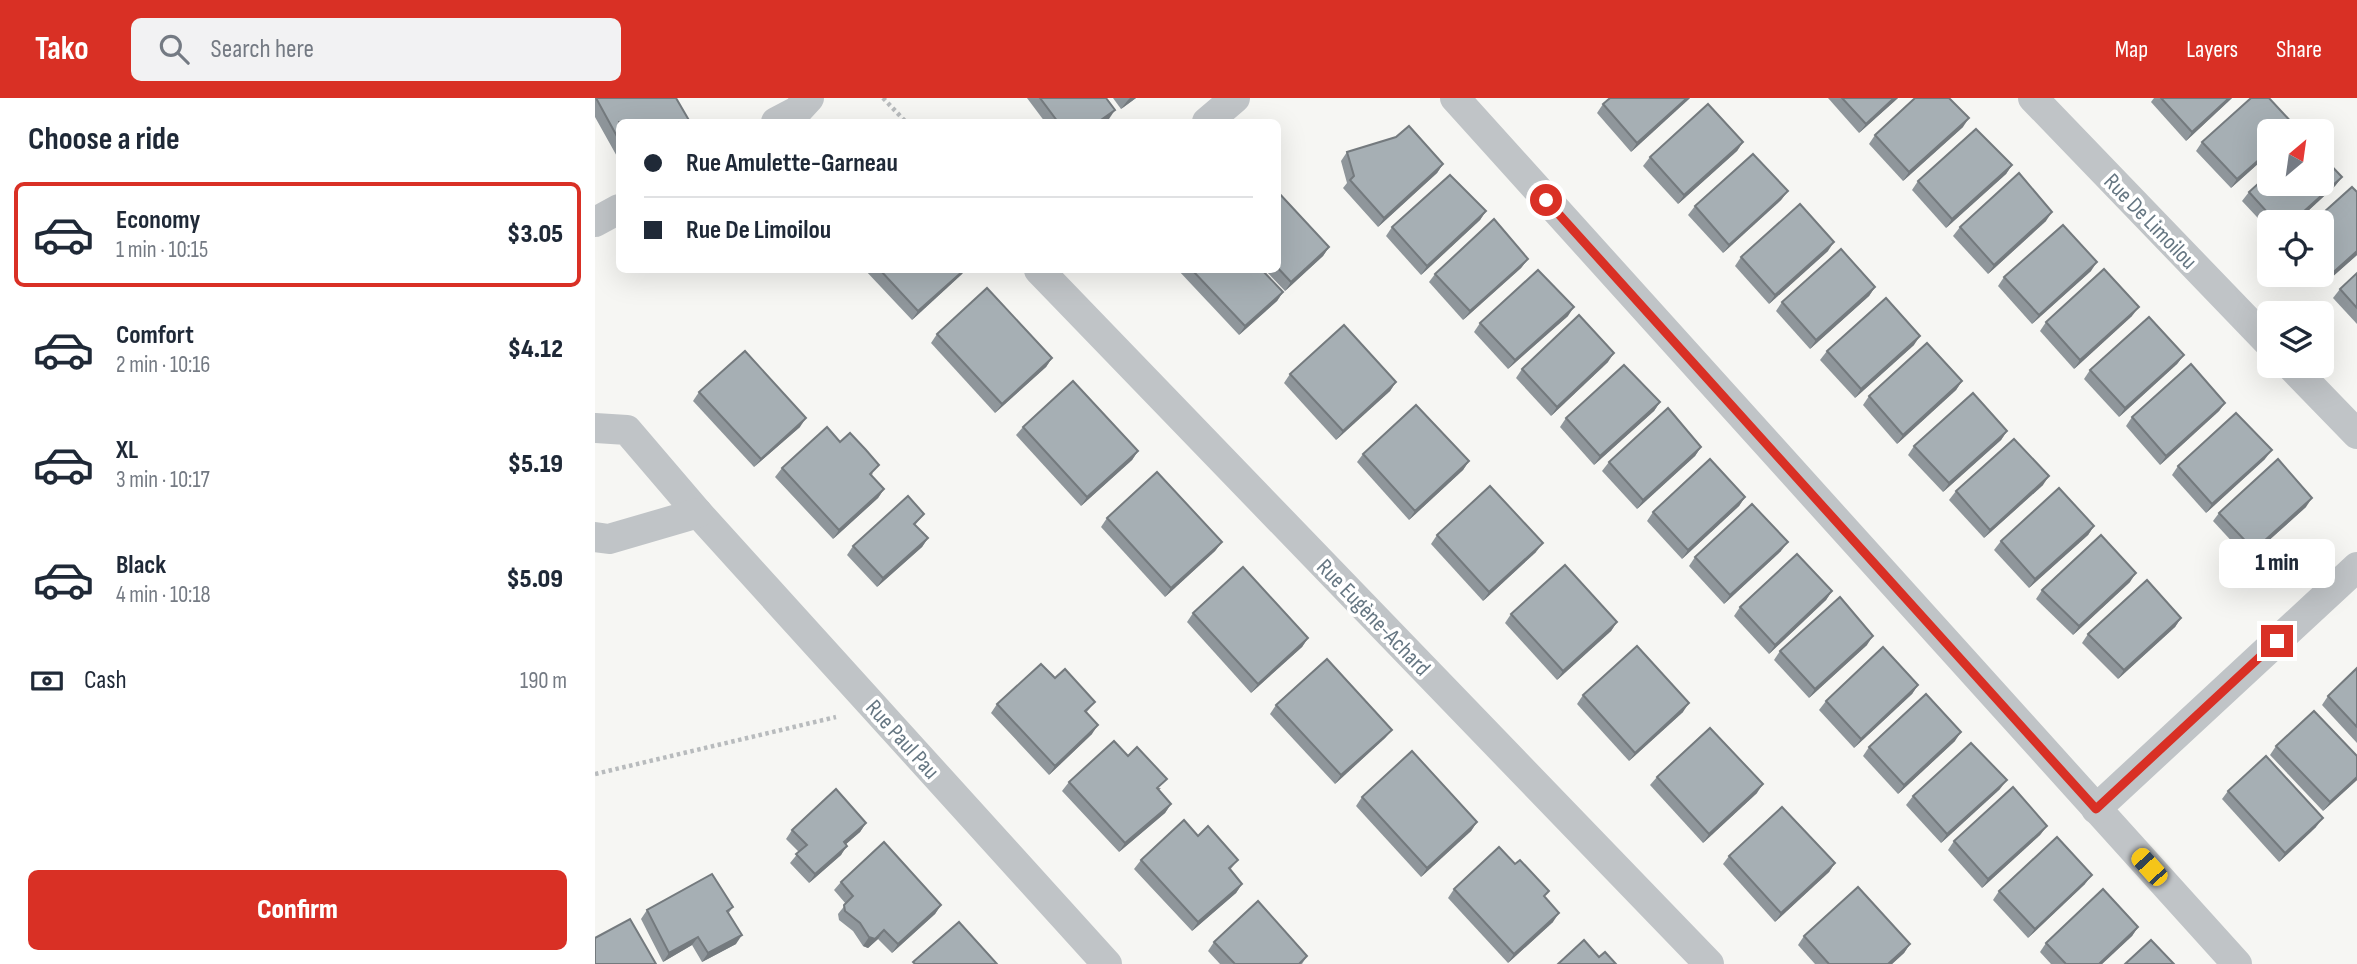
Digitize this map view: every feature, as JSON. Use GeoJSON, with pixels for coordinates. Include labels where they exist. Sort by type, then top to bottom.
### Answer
{"type":"FeatureCollection","features":[{"type":"Feature","properties":{"kind":"street"},"geometry":{"type":"LineString","coordinates":[[782,119],[797,111],[809,98]]}},
{"type":"Feature","properties":{"kind":"street"},"geometry":{"type":"LineString","coordinates":[[1210,119],[1235,98]]}},
{"type":"Feature","properties":{"kind":"street"},"geometry":{"type":"LineString","coordinates":[[1455,98],[2237,964]]}},
{"type":"Feature","properties":{"kind":"street","name":"Rue De Limoilou"},"geometry":{"type":"LineString","coordinates":[[2033,98],[2257,331]]}},
{"type":"Feature","properties":{"kind":"street"},"geometry":{"type":"LineString","coordinates":[[595,222],[616,211]]}},
{"type":"Feature","properties":{"kind":"street","name":"Rue Eugène-Achard"},"geometry":{"type":"LineString","coordinates":[[1042,273],[1709,964]]}},
{"type":"Feature","properties":{"kind":"street"},"geometry":{"type":"LineString","coordinates":[[2303,378],[2357,434]]}},
{"type":"Feature","properties":{"kind":"street","name":"Rue Paul Pau"},"geometry":{"type":"LineString","coordinates":[[595,428],[627,429],[698,513],[1107,964]]}},
{"type":"Feature","properties":{"kind":"street"},"geometry":{"type":"LineString","coordinates":[[595,537],[609,539],[698,513]]}},
{"type":"Feature","properties":{"kind":"street"},"geometry":{"type":"LineString","coordinates":[[2096,809],[2357,567]]}},
{"type":"Feature","properties":{"kind":"path"},"geometry":{"type":"LineString","coordinates":[[884,98],[903,119]]}},
{"type":"Feature","properties":{"kind":"path"},"geometry":{"type":"LineString","coordinates":[[595,774],[875,708]]}},
{"type":"Feature","properties":{"kind":"building"},"geometry":{"type":"Polygon","coordinates":[[[596,98],[676,98],[688,119],[616,119],[616,135],[596,98]]]}},
{"type":"Feature","properties":{"kind":"building"},"geometry":{"type":"Polygon","coordinates":[[[1040,98],[1106,98],[1115,110],[1102,119],[1056,119],[1040,98]]]}},
{"type":"Feature","properties":{"kind":"building"},"geometry":{"type":"Polygon","coordinates":[[[1610,98],[1687,98],[1637,143],[1603,104],[1610,98]]]}},
{"type":"Feature","properties":{"kind":"building"},"geometry":{"type":"Polygon","coordinates":[[[1842,98],[1894,98],[1866,124],[1842,98]]]}},
{"type":"Feature","properties":{"kind":"building"},"geometry":{"type":"Polygon","coordinates":[[[1915,98],[1949,98],[1969,118],[1909,172],[1875,135],[1915,98]]]}},
{"type":"Feature","properties":{"kind":"building"},"geometry":{"type":"Polygon","coordinates":[[[2161,98],[2229,98],[2192,132],[2161,98]]]}},
{"type":"Feature","properties":{"kind":"building"},"geometry":{"type":"Polygon","coordinates":[[[2251,98],[2269,98],[2288,119],[2257,119],[2257,161],[2237,179],[2202,142],[2251,98]]]}},
{"type":"Feature","properties":{"kind":"building"},"geometry":{"type":"Polygon","coordinates":[[[1708,104],[1743,142],[1684,195],[1650,157],[1708,104]]]}},
{"type":"Feature","properties":{"kind":"building"},"geometry":{"type":"Polygon","coordinates":[[[1409,126],[1443,164],[1384,218],[1350,180],[1354,176],[1347,152],[1396,137],[1409,126]]]}},
{"type":"Feature","properties":{"kind":"building"},"geometry":{"type":"Polygon","coordinates":[[[1976,129],[2012,165],[1952,219],[1918,181],[1976,129]]]}},
{"type":"Feature","properties":{"kind":"building"},"geometry":{"type":"Polygon","coordinates":[[[1753,154],[1788,191],[1729,245],[1695,206],[1753,154]]]}},
{"type":"Feature","properties":{"kind":"building"},"geometry":{"type":"Polygon","coordinates":[[[2335,170],[2342,177],[2335,183],[2335,170]]]}},
{"type":"Feature","properties":{"kind":"building"},"geometry":{"type":"Polygon","coordinates":[[[2019,173],[2052,212],[1994,265],[1960,227],[2019,173]]]}},
{"type":"Feature","properties":{"kind":"building"},"geometry":{"type":"Polygon","coordinates":[[[1450,175],[1486,211],[1427,266],[1392,227],[1450,175]]]}},
{"type":"Feature","properties":{"kind":"building"},"geometry":{"type":"Polygon","coordinates":[[[2257,185],[2257,196],[2321,196],[2305,210],[2265,210],[2249,192],[2257,185]]]}},
{"type":"Feature","properties":{"kind":"building"},"geometry":{"type":"Polygon","coordinates":[[[2352,187],[2357,192],[2357,251],[2334,272],[2334,210],[2326,210],[2352,187]]]}},
{"type":"Feature","properties":{"kind":"building"},"geometry":{"type":"Polygon","coordinates":[[[1281,195],[1329,247],[1291,282],[1281,271],[1281,195]]]}},
{"type":"Feature","properties":{"kind":"building"},"geometry":{"type":"Polygon","coordinates":[[[1800,204],[1834,242],[1775,295],[1741,257],[1800,204]]]}},
{"type":"Feature","properties":{"kind":"building"},"geometry":{"type":"Polygon","coordinates":[[[1494,219],[1528,259],[1470,311],[1435,274],[1494,219]]]}},
{"type":"Feature","properties":{"kind":"building"},"geometry":{"type":"Polygon","coordinates":[[[2063,225],[2097,262],[2039,315],[2004,277],[2063,225]]]}},
{"type":"Feature","properties":{"kind":"building"},"geometry":{"type":"Polygon","coordinates":[[[1841,249],[1875,287],[1816,340],[1782,302],[1841,249]]]}},
{"type":"Feature","properties":{"kind":"building"},"geometry":{"type":"Polygon","coordinates":[[[2104,269],[2139,307],[2080,360],[2046,322],[2104,269]]]}},
{"type":"Feature","properties":{"kind":"building"},"geometry":{"type":"Polygon","coordinates":[[[1538,270],[1574,307],[1515,360],[1480,323],[1538,270]]]}},
{"type":"Feature","properties":{"kind":"building"},"geometry":{"type":"Polygon","coordinates":[[[883,273],[961,273],[918,311],[883,273]]]}},
{"type":"Feature","properties":{"kind":"building"},"geometry":{"type":"Polygon","coordinates":[[[1195,273],[1265,273],[1283,292],[1245,326],[1195,273]]]}},
{"type":"Feature","properties":{"kind":"building"},"geometry":{"type":"Polygon","coordinates":[[[2357,273],[2357,308],[2340,289],[2357,273]]]}},
{"type":"Feature","properties":{"kind":"building"},"geometry":{"type":"Polygon","coordinates":[[[987,288],[1052,358],[1002,404],[937,334],[987,288]]]}},
{"type":"Feature","properties":{"kind":"building"},"geometry":{"type":"Polygon","coordinates":[[[1886,298],[1920,336],[1861,389],[1827,351],[1886,298]]]}},
{"type":"Feature","properties":{"kind":"building"},"geometry":{"type":"Polygon","coordinates":[[[1579,315],[1614,353],[1557,407],[1522,369],[1579,315]]]}},
{"type":"Feature","properties":{"kind":"building"},"geometry":{"type":"Polygon","coordinates":[[[2149,317],[2184,355],[2125,408],[2090,370],[2149,317]]]}},
{"type":"Feature","properties":{"kind":"building"},"geometry":{"type":"Polygon","coordinates":[[[1344,325],[1396,382],[1343,431],[1290,374],[1344,325]]]}},
{"type":"Feature","properties":{"kind":"building"},"geometry":{"type":"Polygon","coordinates":[[[1927,343],[1962,381],[1903,435],[1869,396],[1927,343]]]}},
{"type":"Feature","properties":{"kind":"building"},"geometry":{"type":"Polygon","coordinates":[[[745,351],[806,418],[761,459],[699,392],[745,351]]]}},
{"type":"Feature","properties":{"kind":"building"},"geometry":{"type":"Polygon","coordinates":[[[2191,364],[2225,403],[2166,456],[2132,417],[2191,364]]]}},
{"type":"Feature","properties":{"kind":"building"},"geometry":{"type":"Polygon","coordinates":[[[1624,365],[1660,402],[1600,456],[1566,418],[1624,365]]]}},
{"type":"Feature","properties":{"kind":"building"},"geometry":{"type":"Polygon","coordinates":[[[1073,381],[1138,451],[1087,497],[1023,427],[1073,381]]]}},
{"type":"Feature","properties":{"kind":"building"},"geometry":{"type":"Polygon","coordinates":[[[1973,393],[2007,431],[1949,483],[1914,446],[1973,393]]]}},
{"type":"Feature","properties":{"kind":"building"},"geometry":{"type":"Polygon","coordinates":[[[1416,405],[1469,461],[1415,511],[1363,454],[1416,405]]]}},
{"type":"Feature","properties":{"kind":"building"},"geometry":{"type":"Polygon","coordinates":[[[1668,408],[1701,447],[1643,500],[1609,462],[1668,408]]]}},
{"type":"Feature","properties":{"kind":"building"},"geometry":{"type":"Polygon","coordinates":[[[2236,413],[2272,450],[2212,504],[2178,466],[2236,413]]]}},
{"type":"Feature","properties":{"kind":"building"},"geometry":{"type":"Polygon","coordinates":[[[827,427],[840,442],[850,433],[866,450],[879,465],[870,474],[884,489],[839,530],[782,468],[827,427]]]}},
{"type":"Feature","properties":{"kind":"building"},"geometry":{"type":"Polygon","coordinates":[[[2014,439],[2049,476],[1990,530],[1956,491],[2014,439]]]}},
{"type":"Feature","properties":{"kind":"building"},"geometry":{"type":"Polygon","coordinates":[[[1710,459],[1745,497],[1688,550],[1653,512],[1710,459]]]}},
{"type":"Feature","properties":{"kind":"building"},"geometry":{"type":"Polygon","coordinates":[[[2278,459],[2312,498],[2254,550],[2219,513],[2278,459]]]}},
{"type":"Feature","properties":{"kind":"building"},"geometry":{"type":"Polygon","coordinates":[[[1157,472],[1222,542],[1171,588],[1107,518],[1157,472]]]}},
{"type":"Feature","properties":{"kind":"building"},"geometry":{"type":"Polygon","coordinates":[[[1490,486],[1543,543],[1489,592],[1437,535],[1490,486]]]}},
{"type":"Feature","properties":{"kind":"building"},"geometry":{"type":"Polygon","coordinates":[[[2059,488],[2094,526],[2035,579],[2001,541],[2059,488]]]}},
{"type":"Feature","properties":{"kind":"building"},"geometry":{"type":"Polygon","coordinates":[[[908,496],[924,514],[914,524],[928,538],[883,578],[853,546],[908,496]]]}},
{"type":"Feature","properties":{"kind":"building"},"geometry":{"type":"Polygon","coordinates":[[[1752,504],[1788,542],[1730,595],[1695,557],[1752,504]]]}},
{"type":"Feature","properties":{"kind":"building"},"geometry":{"type":"Polygon","coordinates":[[[2101,535],[2136,573],[2079,626],[2042,590],[2101,535]]]}},
{"type":"Feature","properties":{"kind":"building"},"geometry":{"type":"Polygon","coordinates":[[[1797,554],[1832,591],[1775,645],[1740,607],[1797,554]]]}},
{"type":"Feature","properties":{"kind":"building"},"geometry":{"type":"Polygon","coordinates":[[[1565,565],[1617,622],[1563,671],[1511,614],[1565,565]]]}},
{"type":"Feature","properties":{"kind":"building"},"geometry":{"type":"Polygon","coordinates":[[[1243,567],[1308,638],[1258,684],[1193,613],[1243,567]]]}},
{"type":"Feature","properties":{"kind":"building"},"geometry":{"type":"Polygon","coordinates":[[[2147,580],[2181,618],[2124,670],[2088,634],[2147,580]]]}},
{"type":"Feature","properties":{"kind":"building"},"geometry":{"type":"Polygon","coordinates":[[[1840,597],[1873,636],[1815,689],[1780,651],[1840,597]]]}},
{"type":"Feature","properties":{"kind":"building"},"geometry":{"type":"Polygon","coordinates":[[[1637,646],[1689,703],[1635,753],[1583,695],[1637,646]]]}},
{"type":"Feature","properties":{"kind":"building"},"geometry":{"type":"Polygon","coordinates":[[[1883,647],[1918,685],[1861,739],[1826,701],[1883,647]]]}},
{"type":"Feature","properties":{"kind":"building"},"geometry":{"type":"Polygon","coordinates":[[[1327,659],[1392,730],[1341,775],[1276,705],[1327,659]]]}},
{"type":"Feature","properties":{"kind":"building"},"geometry":{"type":"Polygon","coordinates":[[[1041,664],[1055,678],[1065,669],[1095,702],[1085,711],[1098,725],[1055,766],[997,704],[1041,664]]]}},
{"type":"Feature","properties":{"kind":"building"},"geometry":{"type":"Polygon","coordinates":[[[2357,668],[2357,727],[2328,696],[2357,668]]]}},
{"type":"Feature","properties":{"kind":"building"},"geometry":{"type":"Polygon","coordinates":[[[1926,694],[1961,732],[1904,785],[1869,747],[1926,694]]]}},
{"type":"Feature","properties":{"kind":"building"},"geometry":{"type":"Polygon","coordinates":[[[2314,711],[2357,756],[2357,777],[2330,802],[2276,746],[2314,711]]]}},
{"type":"Feature","properties":{"kind":"building"},"geometry":{"type":"Polygon","coordinates":[[[1710,728],[1763,784],[1709,834],[1657,777],[1710,728]]]}},
{"type":"Feature","properties":{"kind":"building"},"geometry":{"type":"Polygon","coordinates":[[[1114,741],[1128,756],[1137,747],[1167,779],[1157,788],[1171,804],[1125,843],[1069,782],[1114,741]]]}},
{"type":"Feature","properties":{"kind":"building"},"geometry":{"type":"Polygon","coordinates":[[[1971,743],[2007,780],[1947,834],[1913,796],[1971,743]]]}},
{"type":"Feature","properties":{"kind":"building"},"geometry":{"type":"Polygon","coordinates":[[[1412,751],[1477,822],[1427,868],[1362,797],[1412,751]]]}},
{"type":"Feature","properties":{"kind":"building"},"geometry":{"type":"Polygon","coordinates":[[[2266,756],[2323,818],[2285,853],[2228,791],[2266,756]]]}},
{"type":"Feature","properties":{"kind":"building"},"geometry":{"type":"Polygon","coordinates":[[[2013,787],[2047,826],[1988,879],[1954,841],[2013,787]]]}},
{"type":"Feature","properties":{"kind":"building"},"geometry":{"type":"Polygon","coordinates":[[[836,789],[866,823],[844,842],[847,846],[815,874],[796,854],[807,845],[792,830],[836,789]]]}},
{"type":"Feature","properties":{"kind":"building"},"geometry":{"type":"Polygon","coordinates":[[[1782,807],[1835,863],[1781,913],[1729,856],[1782,807]]]}},
{"type":"Feature","properties":{"kind":"building"},"geometry":{"type":"Polygon","coordinates":[[[1184,820],[1198,836],[1208,826],[1238,860],[1229,868],[1242,884],[1198,922],[1141,860],[1184,820]]]}},
{"type":"Feature","properties":{"kind":"building"},"geometry":{"type":"Polygon","coordinates":[[[2057,837],[2092,875],[2035,929],[1999,891],[2057,837]]]}},
{"type":"Feature","properties":{"kind":"building"},"geometry":{"type":"Polygon","coordinates":[[[884,842],[941,905],[898,944],[884,930],[875,939],[869,937],[860,923],[845,911],[844,905],[853,896],[841,882],[884,842]]]}},
{"type":"Feature","properties":{"kind":"building"},"geometry":{"type":"Polygon","coordinates":[[[1499,847],[1515,864],[1520,860],[1549,891],[1544,896],[1559,913],[1514,954],[1454,889],[1499,847]]]}},
{"type":"Feature","properties":{"kind":"building"},"geometry":{"type":"Polygon","coordinates":[[[712,874],[733,907],[727,911],[742,935],[708,953],[698,937],[669,953],[647,910],[712,874]]]}},
{"type":"Feature","properties":{"kind":"building"},"geometry":{"type":"Polygon","coordinates":[[[1858,887],[1910,944],[1888,964],[1829,964],[1804,936],[1858,887]]]}},
{"type":"Feature","properties":{"kind":"building"},"geometry":{"type":"Polygon","coordinates":[[[2103,889],[2138,927],[2099,964],[2066,964],[2046,943],[2103,889]]]}},
{"type":"Feature","properties":{"kind":"building"},"geometry":{"type":"Polygon","coordinates":[[[1258,901],[1307,956],[1299,964],[1235,964],[1214,942],[1258,901]]]}},
{"type":"Feature","properties":{"kind":"building"},"geometry":{"type":"Polygon","coordinates":[[[630,919],[656,964],[595,964],[595,938],[630,919]]]}},
{"type":"Feature","properties":{"kind":"building"},"geometry":{"type":"Polygon","coordinates":[[[959,922],[997,964],[913,962],[959,922]]]}},
{"type":"Feature","properties":{"kind":"building"},"geometry":{"type":"Polygon","coordinates":[[[1584,940],[1599,957],[1605,952],[1616,964],[1558,964],[1584,940]]]}},
{"type":"Feature","properties":{"kind":"building"},"geometry":{"type":"Polygon","coordinates":[[[2151,940],[2174,964],[2125,964],[2151,940]]]}},
{"type":"Feature","properties":{"kind":"route"},"geometry":{"type":"LineString","coordinates":[[1546,200],[2096,809],[2277,641]]}}]}
